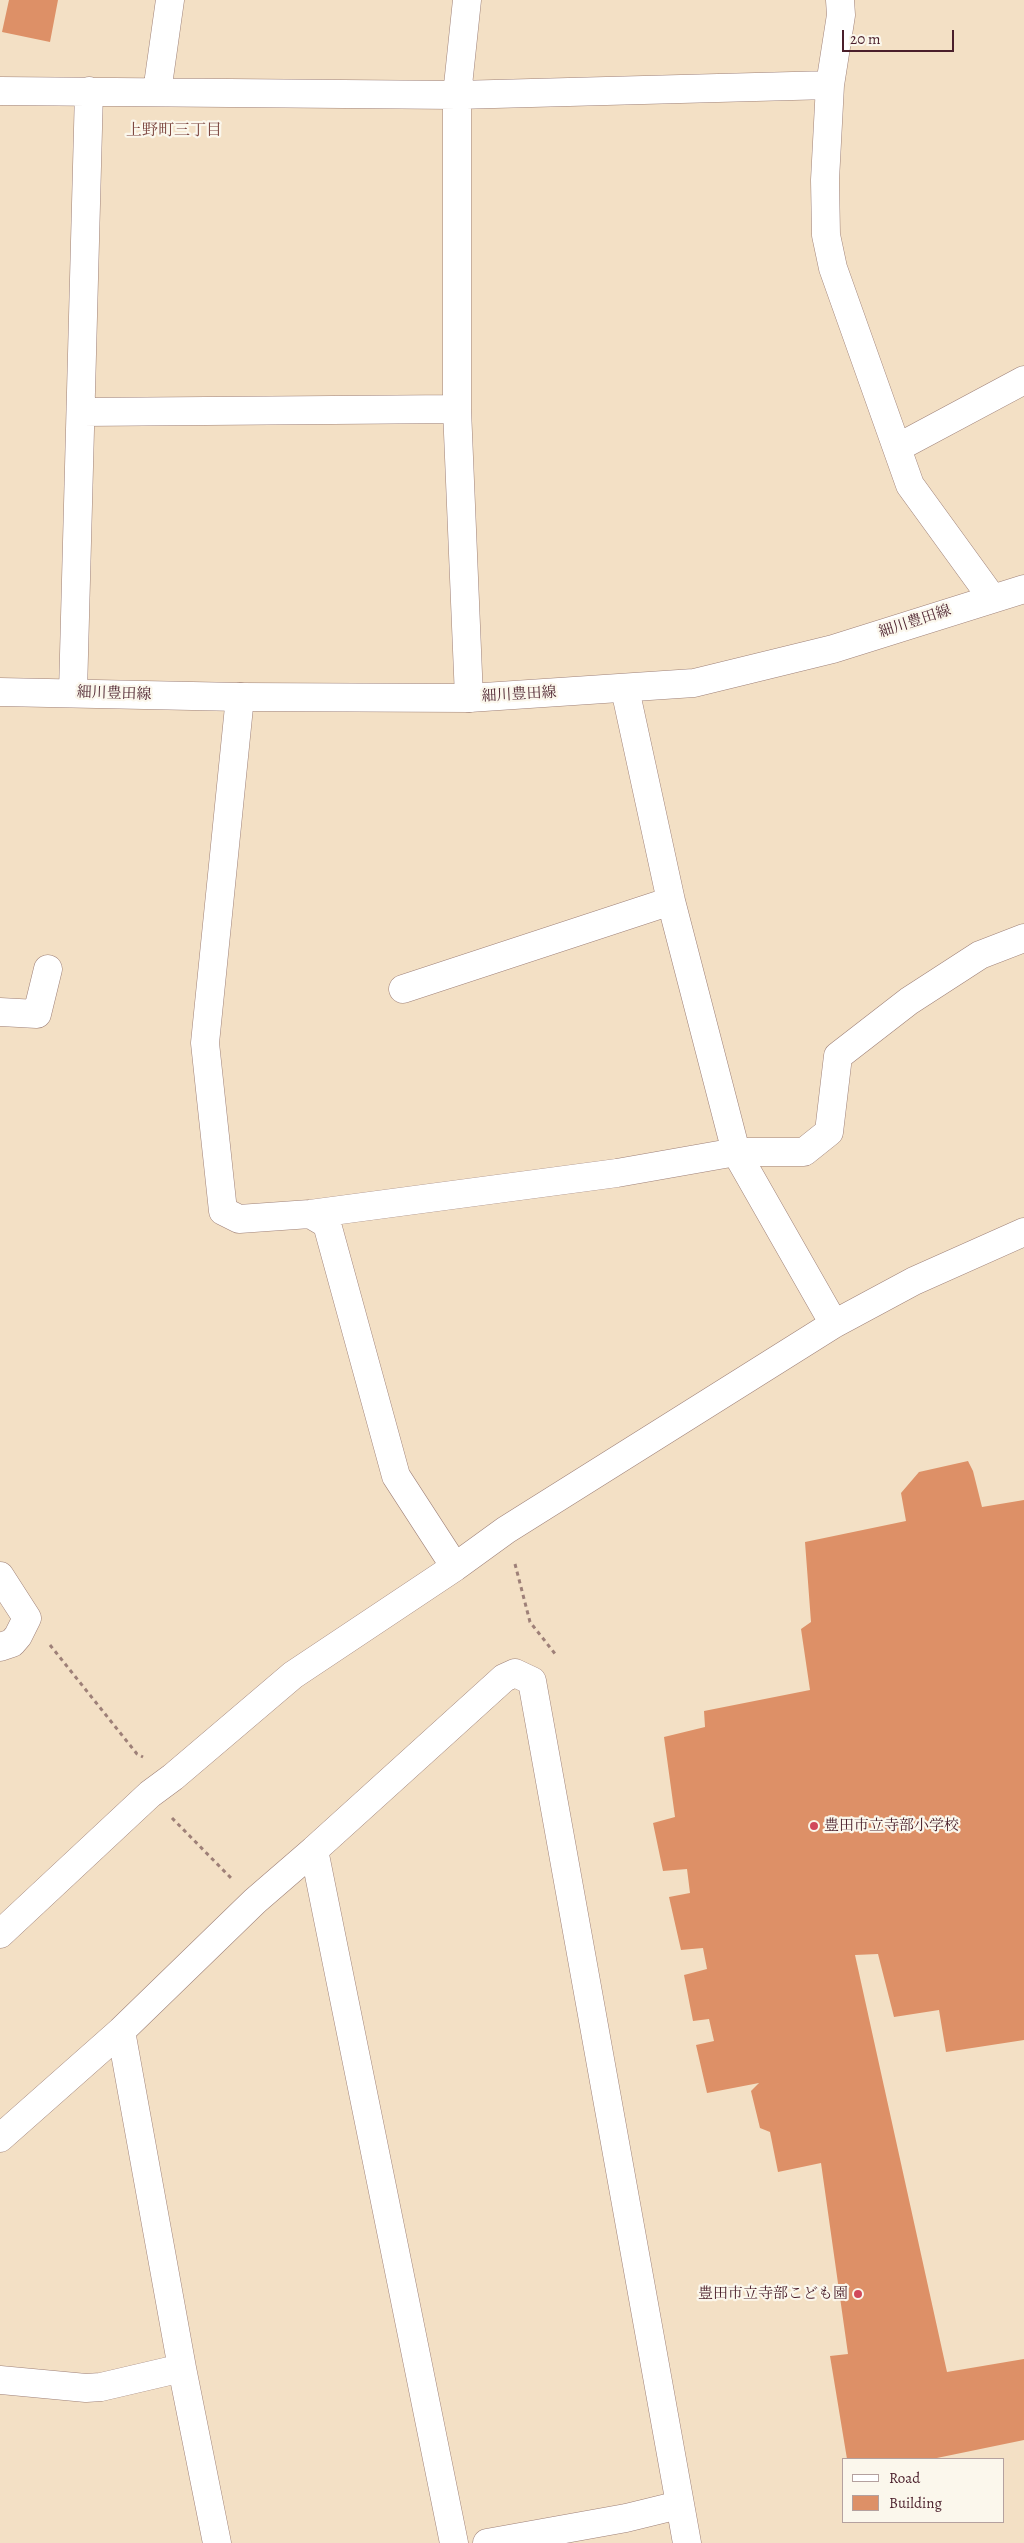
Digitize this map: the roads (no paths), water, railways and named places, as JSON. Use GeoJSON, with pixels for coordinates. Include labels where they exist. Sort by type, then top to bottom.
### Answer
{"type":"FeatureCollection","features":[{"type":"Feature","properties":{"kind":"street"},"geometry":{"type":"LineString","coordinates":[[157,92],[170,0]]}},
{"type":"Feature","properties":{"kind":"street"},"geometry":{"type":"LineString","coordinates":[[467,0],[457,95],[457,409],[469,698]]}},
{"type":"Feature","properties":{"kind":"street"},"geometry":{"type":"LineString","coordinates":[[840,0],[841,14],[830,85],[826,180],[826,235],[833,268],[910,485],[992,598]]}},
{"type":"Feature","properties":{"kind":"street"},"geometry":{"type":"LineString","coordinates":[[0,91],[457,95],[830,85]]}},
{"type":"Feature","properties":{"kind":"street"},"geometry":{"type":"LineString","coordinates":[[73,692],[82,412],[89,91]]}},
{"type":"Feature","properties":{"kind":"street"},"geometry":{"type":"LineString","coordinates":[[896,448],[1024,380]]}},
{"type":"Feature","properties":{"kind":"street"},"geometry":{"type":"LineString","coordinates":[[82,412],[457,409]]}},
{"type":"Feature","properties":{"kind":"street","name":"細川豊田線"},"geometry":{"type":"LineString","coordinates":[[0,692],[73,692],[240,697],[469,698],[625,689],[703,681],[833,649],[1024,589]]}},
{"type":"Feature","properties":{"kind":"street"},"geometry":{"type":"LineString","coordinates":[[625,689],[671,901],[736,1152],[834,1324]]}},
{"type":"Feature","properties":{"kind":"street"},"geometry":{"type":"LineString","coordinates":[[240,697],[205,1043],[223,1211],[239,1219],[310,1214],[617,1172],[736,1152],[804,1152],[829,1132],[838,1056],[909,1001],[980,955],[1024,938]]}},
{"type":"Feature","properties":{"kind":"street"},"geometry":{"type":"LineString","coordinates":[[403,989],[671,901]]}},
{"type":"Feature","properties":{"kind":"street"},"geometry":{"type":"LineString","coordinates":[[0,1012],[37,1014],[48,969]]}},
{"type":"Feature","properties":{"kind":"street"},"geometry":{"type":"LineString","coordinates":[[310,1214],[327,1224],[396,1476],[455,1567]]}},
{"type":"Feature","properties":{"kind":"street"},"geometry":{"type":"LineString","coordinates":[[0,1934],[150,1794],[173,1777],[293,1675],[455,1567],[506,1530],[834,1324],[914,1281],[1024,1232]]}},
{"type":"Feature","properties":{"kind":"street"},"geometry":{"type":"LineString","coordinates":[[0,1576],[27,1618],[18,1636],[12,1643],[0,1647]]}},
{"type":"Feature","properties":{"kind":"street"},"geometry":{"type":"LineString","coordinates":[[0,2138],[121,2031],[255,1901],[504,1678],[515,1673],[532,1681],[687,2543]]}},
{"type":"Feature","properties":{"kind":"street"},"geometry":{"type":"LineString","coordinates":[[314,1850],[454,2543]]}},
{"type":"Feature","properties":{"kind":"street"},"geometry":{"type":"LineString","coordinates":[[121,2031],[182,2368],[217,2543]]}},
{"type":"Feature","properties":{"kind":"street"},"geometry":{"type":"LineString","coordinates":[[0,2380],[86,2388],[101,2387],[182,2368]]}},
{"type":"Feature","properties":{"kind":"street"},"geometry":{"type":"LineString","coordinates":[[487,2543],[626,2518],[679,2505]]}},
{"type":"Feature","properties":{"kind":"place","name":"豊田市立寺部小学校"},"geometry":{"type":"Point","coordinates":[814,1826]}},
{"type":"Feature","properties":{"kind":"place","name":"豊田市立寺部こども園"},"geometry":{"type":"Point","coordinates":[858,2294]}},
{"type":"Feature","properties":{"kind":"district","name":"上野町三丁目"},"geometry":{"type":"Point","coordinates":[174,131]}}]}
